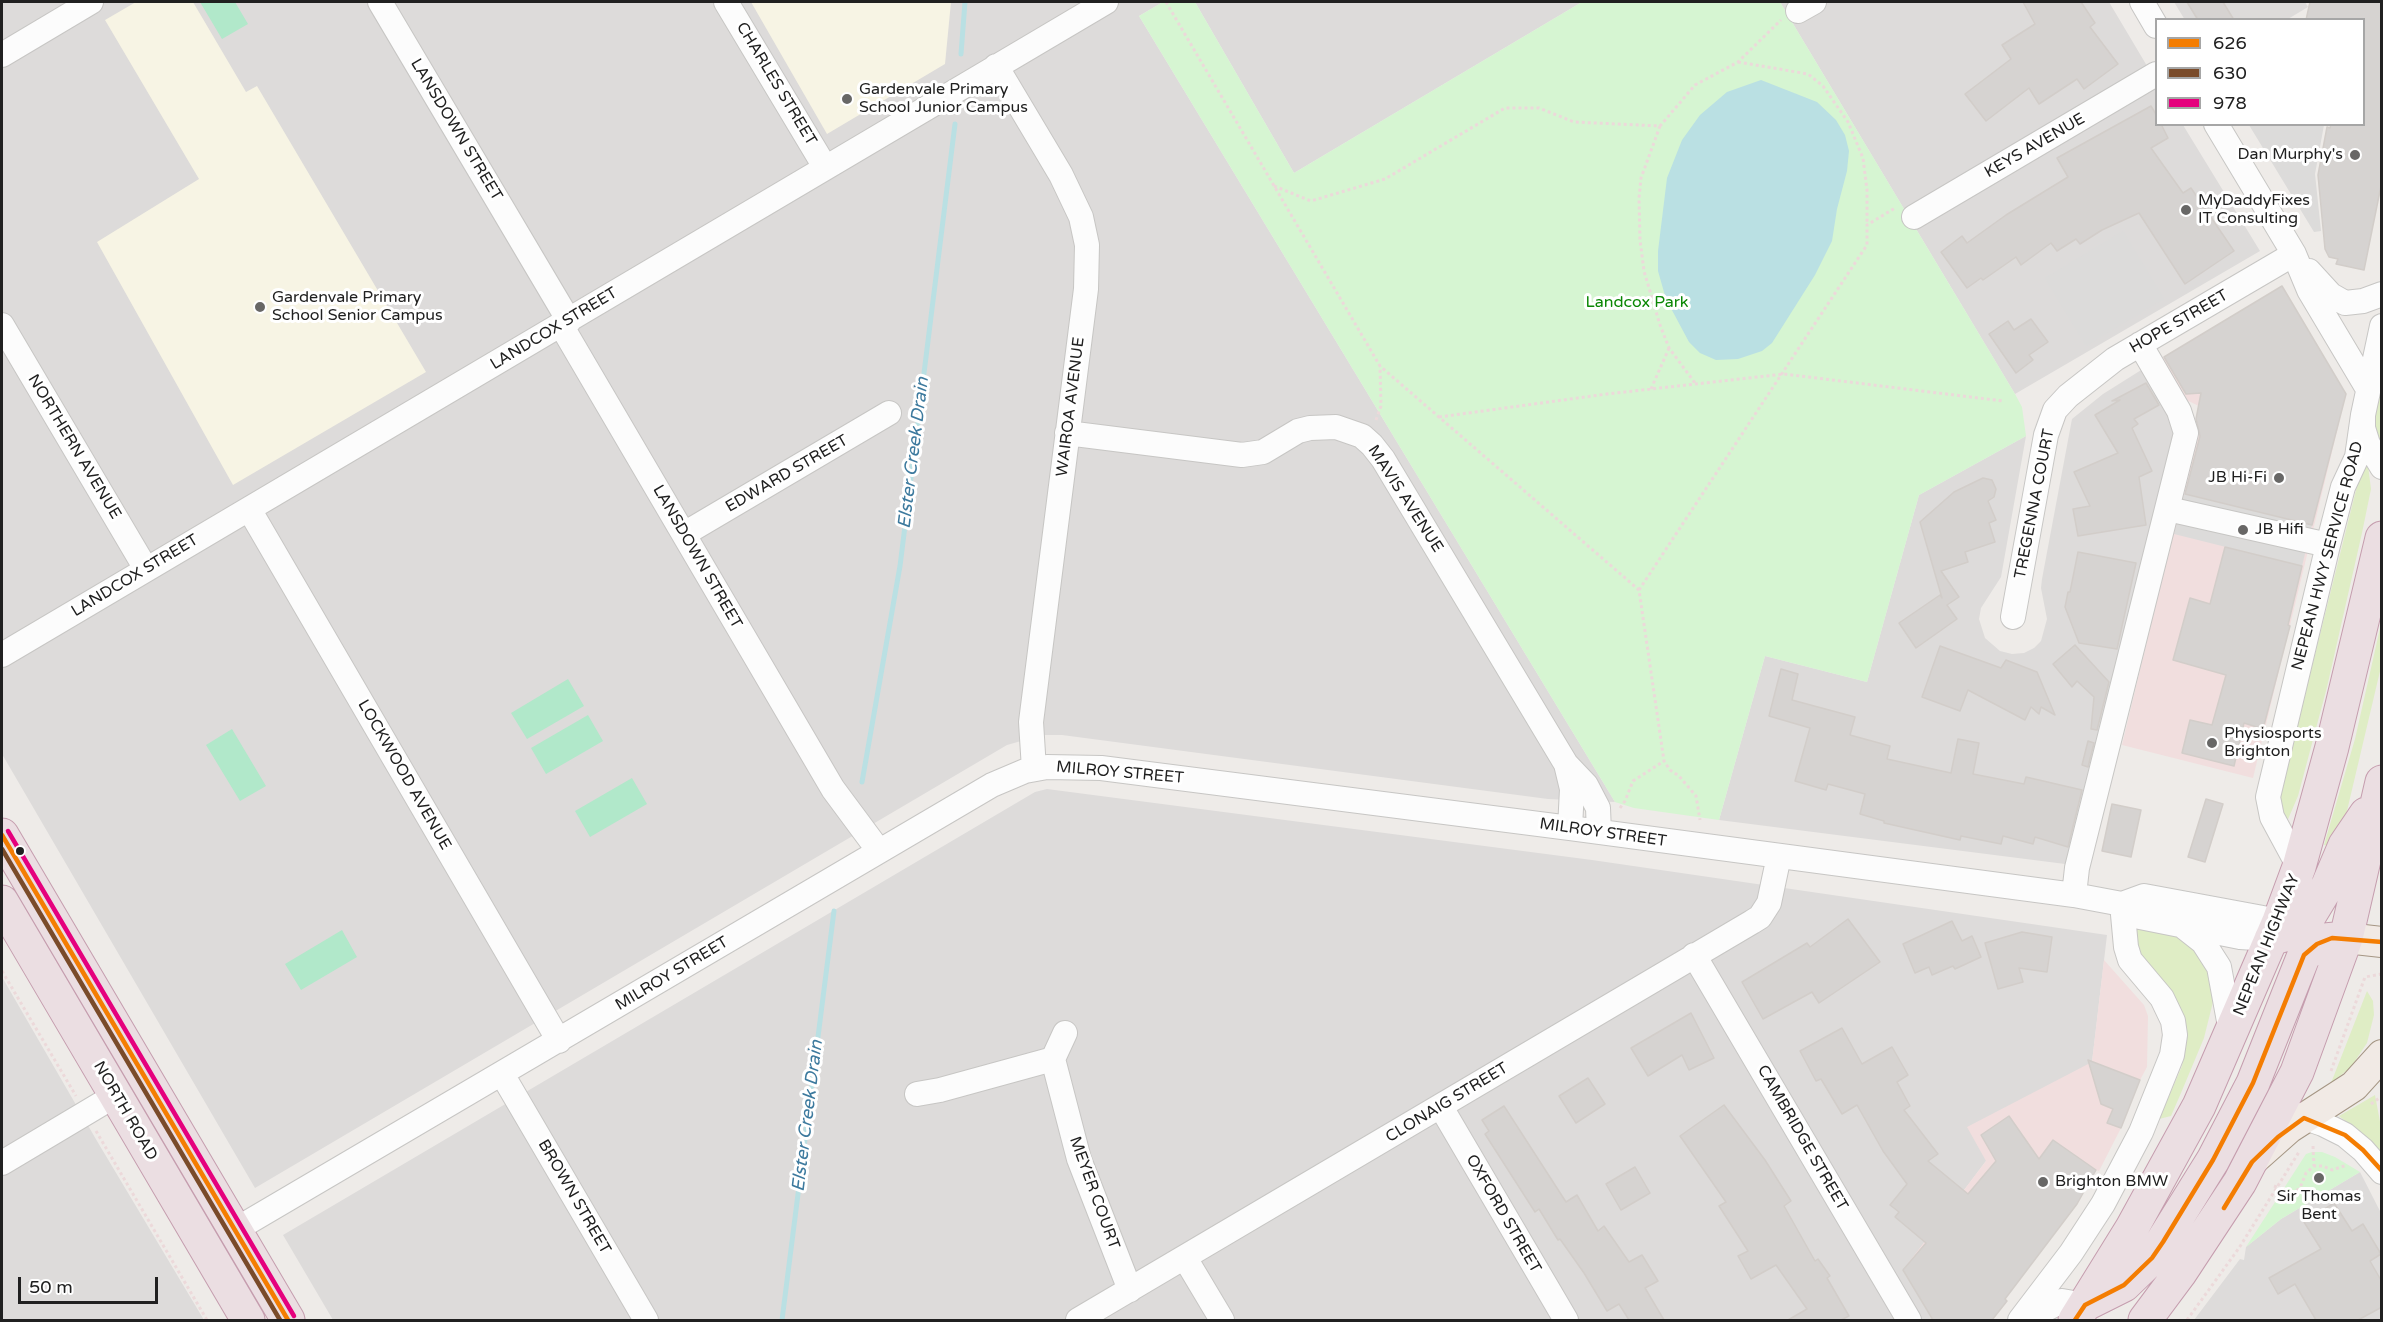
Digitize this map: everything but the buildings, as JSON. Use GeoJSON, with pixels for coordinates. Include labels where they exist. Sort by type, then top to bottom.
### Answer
{"type":"FeatureCollection","features":[{"type":"Feature","properties":{"kind":"highway","name":"NEPEAN HIGHWAY"},"geometry":{"type":"LineString","coordinates":[[2080,1313],[2154,1190],[2199,1106],[2229,1038],[2283,928],[2332,747],[2382,538]]}},
{"type":"Feature","properties":{"kind":"highway"},"geometry":{"type":"LineString","coordinates":[[2283,928],[2325,891],[2350,837],[2380,790]]}},
{"type":"Feature","properties":{"kind":"highway"},"geometry":{"type":"LineString","coordinates":[[2305,1121],[2297,1072],[2346,938],[2380,790]]}},
{"type":"Feature","properties":{"kind":"highway","name":"NORTH ROAD"},"geometry":{"type":"LineString","coordinates":[[2,835],[288,1320]]}},
{"type":"Feature","properties":{"kind":"highway"},"geometry":{"type":"LineString","coordinates":[[2299,867],[2320,872],[2330,869],[2338,862]]}},
{"type":"Feature","properties":{"kind":"highway","name":"NORTH ROAD"},"geometry":{"type":"LineString","coordinates":[[2,902],[248,1320]]}},
{"type":"Feature","properties":{"kind":"highway"},"geometry":{"type":"LineString","coordinates":[[2283,928],[2346,938]]}},
{"type":"Feature","properties":{"kind":"highway"},"geometry":{"type":"LineString","coordinates":[[2080,1313],[2124,1285],[2152,1258],[2213,1160],[2253,1083],[2304,955],[2325,940],[2346,938]]}},
{"type":"Feature","properties":{"kind":"highway"},"geometry":{"type":"LineString","coordinates":[[52,987],[81,970]]}},
{"type":"Feature","properties":{"kind":"highway"},"geometry":{"type":"LineString","coordinates":[[2229,1038],[2253,1083],[2265,1099],[2305,1121]]}},
{"type":"Feature","properties":{"kind":"highway"},"geometry":{"type":"LineString","coordinates":[[2145,1320],[2214,1224],[2252,1162],[2305,1121]]}},
{"type":"Feature","properties":{"kind":"main road"},"geometry":{"type":"LineString","coordinates":[[2346,938],[2382,942]]}},
{"type":"Feature","properties":{"kind":"main road"},"geometry":{"type":"LineString","coordinates":[[2305,1121],[2354,1086],[2382,1055]]}},
{"type":"Feature","properties":{"kind":"street"},"geometry":{"type":"LineString","coordinates":[[2,55],[91,2]]}},
{"type":"Feature","properties":{"kind":"street","name":"LANSDOWN STREET"},"geometry":{"type":"LineString","coordinates":[[380,2],[871,856]]}},
{"type":"Feature","properties":{"kind":"street","name":"CHARLES STREET"},"geometry":{"type":"LineString","coordinates":[[726,2],[825,167]]}},
{"type":"Feature","properties":{"kind":"street","name":"LANDCOX STREET"},"geometry":{"type":"LineString","coordinates":[[2,655],[1106,2]]}},
{"type":"Feature","properties":{"kind":"street"},"geometry":{"type":"LineString","coordinates":[[2142,2],[2155,23]]}},
{"type":"Feature","properties":{"kind":"street","name":"WAIROA AVENUE"},"geometry":{"type":"LineString","coordinates":[[996,66],[1061,175],[1081,218],[1087,245],[1086,288],[1031,722],[1034,769]]}},
{"type":"Feature","properties":{"kind":"street","name":"KEYS AVENUE"},"geometry":{"type":"LineString","coordinates":[[1906,211],[2155,75]]}},
{"type":"Feature","properties":{"kind":"street"},"geometry":{"type":"LineString","coordinates":[[2217,126],[2294,254],[2309,291],[2368,389]]}},
{"type":"Feature","properties":{"kind":"street"},"geometry":{"type":"LineString","coordinates":[[2294,254],[2340,301],[2356,303],[2382,294]]}},
{"type":"Feature","properties":{"kind":"street","name":"HOPE STREET"},"geometry":{"type":"LineString","coordinates":[[2068,396],[2097,372],[2140,344],[2294,254]]}},
{"type":"Feature","properties":{"kind":"street","name":"NORTHERN AVENUE"},"geometry":{"type":"LineString","coordinates":[[2,325],[146,569]]}},
{"type":"Feature","properties":{"kind":"street"},"geometry":{"type":"LineString","coordinates":[[2368,389],[2382,326]]}},
{"type":"Feature","properties":{"kind":"street"},"geometry":{"type":"LineString","coordinates":[[2074,895],[2078,868],[2186,433],[2179,411],[2140,344]]}},
{"type":"Feature","properties":{"kind":"street","name":"NEPEAN HWY SERVICE ROAD"},"geometry":{"type":"LineString","coordinates":[[2299,867],[2272,817],[2268,797],[2343,487],[2356,457],[2368,389]]}},
{"type":"Feature","properties":{"kind":"street","name":"TREGENNA COURT"},"geometry":{"type":"LineString","coordinates":[[2013,617],[2046,435],[2055,410],[2068,396]]}},
{"type":"Feature","properties":{"kind":"street","name":"EDWARD STREET"},"geometry":{"type":"LineString","coordinates":[[684,534],[889,414]]}},
{"type":"Feature","properties":{"kind":"street"},"geometry":{"type":"LineString","coordinates":[[2363,415],[2363,428],[2368,444],[2382,467]]}},
{"type":"Feature","properties":{"kind":"street","name":"MAVIS AVENUE"},"geometry":{"type":"LineString","coordinates":[[1067,433],[1242,455],[1263,452],[1299,431],[1310,428],[1336,427],[1362,436],[1383,459],[1566,764],[1586,785],[1598,808],[1599,832]]}},
{"type":"Feature","properties":{"kind":"street","name":"LOCKWOOD AVENUE"},"geometry":{"type":"LineString","coordinates":[[249,509],[559,1041]]}},
{"type":"Feature","properties":{"kind":"street"},"geometry":{"type":"LineString","coordinates":[[2168,509],[2328,545]]}},
{"type":"Feature","properties":{"kind":"street","name":"MAVIS AVENUE"},"geometry":{"type":"LineString","coordinates":[[1566,764],[1572,789],[1570,828]]}},
{"type":"Feature","properties":{"kind":"street","name":"MILROY STREET"},"geometry":{"type":"LineString","coordinates":[[235,1230],[992,785],[1034,769],[1060,766],[1101,768],[2074,895],[2122,904],[2140,917],[2240,937],[2283,928]]}},
{"type":"Feature","properties":{"kind":"street","name":"CLONAIG STREET"},"geometry":{"type":"LineString","coordinates":[[1078,1320],[1760,917],[1769,903],[1779,856]]}},
{"type":"Feature","properties":{"kind":"street","name":"MILROY STREET"},"geometry":{"type":"LineString","coordinates":[[2122,904],[2144,896],[2283,928]]}},
{"type":"Feature","properties":{"kind":"street"},"geometry":{"type":"LineString","coordinates":[[2022,1320],[2071,1253],[2103,1204],[2141,1132],[2171,1061],[2174,1041],[2173,1021],[2162,998],[2130,960],[2124,937],[2122,904]]}},
{"type":"Feature","properties":{"kind":"street"},"geometry":{"type":"LineString","coordinates":[[2183,926],[2199,938],[2216,961],[2221,974],[2229,1038]]}},
{"type":"Feature","properties":{"kind":"street","name":"CAMBRIDGE STREET"},"geometry":{"type":"LineString","coordinates":[[1694,955],[1909,1320]]}},
{"type":"Feature","properties":{"kind":"street"},"geometry":{"type":"LineString","coordinates":[[917,1094],[940,1090],[1053,1059],[1065,1032]]}},
{"type":"Feature","properties":{"kind":"street","name":"MEYER COURT"},"geometry":{"type":"LineString","coordinates":[[1053,1059],[1079,1159],[1130,1290]]}},
{"type":"Feature","properties":{"kind":"street","name":"BROWN STREET"},"geometry":{"type":"LineString","coordinates":[[502,1074],[646,1320]]}},
{"type":"Feature","properties":{"kind":"street"},"geometry":{"type":"LineString","coordinates":[[2,1163],[116,1095]]}},
{"type":"Feature","properties":{"kind":"street","name":"OXFORD STREET"},"geometry":{"type":"LineString","coordinates":[[1441,1107],[1566,1320]]}},
{"type":"Feature","properties":{"kind":"street"},"geometry":{"type":"LineString","coordinates":[[2305,1121],[2345,1135],[2363,1150],[2382,1172]]}},
{"type":"Feature","properties":{"kind":"street"},"geometry":{"type":"LineString","coordinates":[[1185,1258],[1222,1320]]}},
{"type":"Feature","properties":{"kind":"street"},"geometry":{"type":"LineString","coordinates":[[2022,1320],[2062,1301],[2080,1313]]}},
{"type":"Feature","properties":{"kind":"path"},"geometry":{"type":"LineString","coordinates":[[1166,2],[1380,366],[1639,590],[1665,761],[1670,770],[1679,776],[1696,796],[1700,820]]}},
{"type":"Feature","properties":{"kind":"path"},"geometry":{"type":"LineString","coordinates":[[1696,384],[1669,348],[1651,297],[1640,240],[1641,178],[1660,126],[1695,85],[1738,62],[1773,27],[1800,9]]}},
{"type":"Feature","properties":{"kind":"path"},"geometry":{"type":"LineString","coordinates":[[1639,590],[1784,374],[1867,245],[1867,190],[1863,158],[1848,122],[1823,86],[1808,74],[1738,62]]}},
{"type":"Feature","properties":{"kind":"path"},"geometry":{"type":"LineString","coordinates":[[1273,186],[1311,201],[1384,179],[1504,108],[1539,108],[1574,122],[1660,126]]}},
{"type":"Feature","properties":{"kind":"path"},"geometry":{"type":"LineString","coordinates":[[1867,225],[1906,211]]}},
{"type":"Feature","properties":{"kind":"path"},"geometry":{"type":"LineString","coordinates":[[1651,388],[1669,348]]}},
{"type":"Feature","properties":{"kind":"path"},"geometry":{"type":"LineString","coordinates":[[1374,422],[1381,406],[1380,366]]}},
{"type":"Feature","properties":{"kind":"path"},"geometry":{"type":"LineString","coordinates":[[1439,417],[1651,388],[1784,374],[2002,401]]}},
{"type":"Feature","properties":{"kind":"path"},"geometry":{"type":"LineString","coordinates":[[1620,807],[1634,781],[1665,761]]}},
{"type":"Feature","properties":{"kind":"path"},"geometry":{"type":"LineString","coordinates":[[2,971],[207,1320]]}},
{"type":"Feature","properties":{"kind":"path"},"geometry":{"type":"LineString","coordinates":[[2187,1320],[2240,1248],[2302,1147],[2305,1121],[2328,1085],[2328,1079],[2365,978],[2382,974]]}},
{"type":"Feature","properties":{"kind":"path"},"geometry":{"type":"LineString","coordinates":[[2305,1121],[2314,1166]]}},
{"type":"Feature","properties":{"kind":"path"},"geometry":{"type":"LineString","coordinates":[[2276,1187],[2290,1192],[2300,1188],[2306,1173],[2314,1166],[2324,1166],[2332,1170],[2352,1163]]}},
{"type":"Feature","properties":{"kind":"shaded area"},"geometry":{"type":"Polygon","coordinates":[[[2,2],[1163,2],[1139,16],[1615,802],[1548,799],[1062,735],[1042,735],[1007,745],[255,1188],[2,754],[2,2]]]}},
{"type":"Feature","properties":{"kind":"shaded area","name":"Gardenvale Primary School Senior Campus"},"geometry":{"type":"Polygon","coordinates":[[[136,2],[193,2],[246,92],[257,86],[426,372],[233,485],[97,242],[199,179],[105,20],[136,2]]]}},
{"type":"Feature","properties":{"kind":"shaded area","name":"Gardenvale Primary School Junior Campus"},"geometry":{"type":"Polygon","coordinates":[[[751,2],[951,2],[945,64],[827,134],[751,2]]]}},
{"type":"Feature","properties":{"kind":"shaded area"},"geometry":{"type":"Polygon","coordinates":[[[1195,2],[1582,2],[1294,173],[1195,2]]]}},
{"type":"Feature","properties":{"kind":"shaded area"},"geometry":{"type":"Polygon","coordinates":[[[1780,2],[2109,2],[2155,79],[2155,126],[2184,126],[2260,251],[2015,394],[1780,2]]]}},
{"type":"Feature","properties":{"kind":"shaded area"},"geometry":{"type":"Polygon","coordinates":[[[2174,2],[2305,2],[2308,7],[2290,18],[2184,18],[2174,2]]]}},
{"type":"Feature","properties":{"kind":"shaded area","name":"Dan Murphy's"},"geometry":{"type":"Polygon","coordinates":[[[2250,126],[2324,126],[2315,174],[2321,231],[2314,232],[2250,126]]]}},
{"type":"Feature","properties":{"kind":"shaded area"},"geometry":{"type":"Polygon","coordinates":[[[2123,231],[2164,299],[2086,346],[2045,278],[2123,231]]]}},
{"type":"Feature","properties":{"kind":"shaded area"},"geometry":{"type":"Polygon","coordinates":[[[2282,286],[2346,394],[2253,778],[2122,745],[2203,408],[2176,395],[2156,362],[2282,286]]]}},
{"type":"Feature","properties":{"kind":"shaded area"},"geometry":{"type":"Polygon","coordinates":[[[2146,367],[2174,412],[2177,447],[2073,865],[1719,820],[1765,656],[1867,682],[1919,495],[2026,436],[2001,577],[1981,608],[1979,619],[1985,638],[2000,651],[2012,654],[2024,653],[2041,641],[2047,619],[2041,588],[2042,579],[2072,419],[2103,394],[2146,367]]]}},
{"type":"Feature","properties":{"kind":"shaded area","name":"JB Hifi"},"geometry":{"type":"Polygon","coordinates":[[[2184,494],[2312,525],[2302,566],[2174,534],[2184,494]]]}},
{"type":"Feature","properties":{"kind":"shaded area"},"geometry":{"type":"Polygon","coordinates":[[[1047,789],[1592,860],[2107,935],[2092,1062],[1986,1161],[1904,1270],[1933,1320],[333,1320],[283,1235],[1035,792],[1047,789]]]}},
{"type":"Feature","properties":{"kind":"shaded area"},"geometry":{"type":"Polygon","coordinates":[[[2104,960],[2144,1005],[2148,1016],[2147,1067],[2121,1128],[2099,1171],[2096,1170],[2001,1296],[2007,1301],[1992,1320],[1933,1320],[1903,1270],[1986,1161],[1967,1127],[2092,1062],[2104,960]]]}},
{"type":"Feature","properties":{"kind":"shaded area"},"geometry":{"type":"Polygon","coordinates":[[[2,977],[97,1141],[204,1320],[2,1320],[2,977]]]}},
{"type":"Feature","properties":{"kind":"shaded area"},"geometry":{"type":"Polygon","coordinates":[[[2360,1172],[2381,1213],[2381,1318],[2378,1320],[2194,1320],[2240,1259],[2244,1260],[2246,1247],[2281,1219],[2360,1172]]]}},
{"type":"Feature","properties":{"kind":"green space"},"geometry":{"type":"Polygon","coordinates":[[[200,2],[235,2],[248,24],[222,39],[200,2]]]}},
{"type":"Feature","properties":{"kind":"green space","name":"Landcox Park"},"geometry":{"type":"Polygon","coordinates":[[[1163,2],[1195,2],[1294,173],[1582,2],[1780,2],[2015,394],[2022,407],[2026,436],[1919,495],[1867,682],[1765,656],[1719,820],[1634,808],[1615,802],[1139,16],[1163,2]]]}},
{"type":"Feature","properties":{"kind":"green space"},"geometry":{"type":"Polygon","coordinates":[[[2381,382],[2381,441],[2378,447],[2373,421],[2381,382]]]}},
{"type":"Feature","properties":{"kind":"green space"},"geometry":{"type":"Polygon","coordinates":[[[2367,458],[2371,489],[2362,533],[2327,687],[2298,796],[2286,824],[2281,808],[2281,791],[2363,462],[2367,458]]]}},
{"type":"Feature","properties":{"kind":"green space"},"geometry":{"type":"Polygon","coordinates":[[[2381,624],[2381,667],[2342,832],[2335,848],[2324,845],[2355,739],[2381,624]]]}},
{"type":"Feature","properties":{"kind":"green space"},"geometry":{"type":"Polygon","coordinates":[[[568,679],[584,706],[527,739],[511,713],[568,679]]]}},
{"type":"Feature","properties":{"kind":"green space"},"geometry":{"type":"Polygon","coordinates":[[[588,715],[603,741],[546,774],[531,748],[588,715]]]}},
{"type":"Feature","properties":{"kind":"green space"},"geometry":{"type":"Polygon","coordinates":[[[232,729],[266,786],[240,801],[206,745],[232,729]]]}},
{"type":"Feature","properties":{"kind":"green space"},"geometry":{"type":"Polygon","coordinates":[[[632,778],[647,804],[590,837],[575,811],[632,778]]]}},
{"type":"Feature","properties":{"kind":"green space"},"geometry":{"type":"Polygon","coordinates":[[[2136,927],[2180,937],[2208,962],[2215,994],[2204,1038],[2171,1116],[2159,1119],[2182,1066],[2186,1034],[2139,955],[2136,927]]]}},
{"type":"Feature","properties":{"kind":"green space"},"geometry":{"type":"Polygon","coordinates":[[[342,930],[357,957],[301,990],[285,964],[342,930]]]}},
{"type":"Feature","properties":{"kind":"green space"},"geometry":{"type":"Polygon","coordinates":[[[2367,991],[2373,1001],[2374,1015],[2367,1043],[2351,1067],[2331,1083],[2367,991]]]}},
{"type":"Feature","properties":{"kind":"green space"},"geometry":{"type":"Polygon","coordinates":[[[2375,1095],[2381,1127],[2381,1153],[2365,1136],[2339,1116],[2375,1095]]]}},
{"type":"Feature","properties":{"kind":"green space"},"geometry":{"type":"Polygon","coordinates":[[[2322,1152],[2335,1157],[2360,1172],[2281,1219],[2246,1247],[2306,1154],[2322,1152]]]}},
{"type":"Feature","properties":{"kind":"water"},"geometry":{"type":"Polygon","coordinates":[[[1761,80],[1817,102],[1836,120],[1845,135],[1849,151],[1847,171],[1837,209],[1832,241],[1815,275],[1772,343],[1762,351],[1738,359],[1716,360],[1700,353],[1689,342],[1666,299],[1658,271],[1658,251],[1667,178],[1682,140],[1700,115],[1727,92],[1761,80]]]}},
{"type":"Feature","properties":{"kind":"waterway","name":"Elster Creek Drain"},"geometry":{"type":"LineString","coordinates":[[961,54],[965,2]]}},
{"type":"Feature","properties":{"kind":"waterway","name":"Elster Creek Drain"},"geometry":{"type":"LineString","coordinates":[[862,782],[900,566],[955,124]]}},
{"type":"Feature","properties":{"kind":"waterway","name":"Elster Creek Drain"},"geometry":{"type":"LineString","coordinates":[[782,1320],[834,911]]}},
{"type":"Feature","properties":{"kind":"transit line","name":"978"},"geometry":{"type":"LineString","coordinates":[[8,831],[294,1316]]}},
{"type":"Feature","properties":{"kind":"transit line","name":"626"},"geometry":{"type":"LineString","coordinates":[[2,835],[288,1320]]}},
{"type":"Feature","properties":{"kind":"transit line","name":"630"},"geometry":{"type":"LineString","coordinates":[[2,849],[280,1320]]}},
{"type":"Feature","properties":{"kind":"transit line","name":"626"},"geometry":{"type":"LineString","coordinates":[[2075,1320],[2085,1305],[2124,1285],[2152,1258],[2163,1242],[2213,1160],[2253,1083],[2304,955],[2317,944],[2332,938],[2382,942]]}},
{"type":"Feature","properties":{"kind":"transit line","name":"626"},"geometry":{"type":"LineString","coordinates":[[2224,1208],[2252,1162],[2278,1137],[2304,1118],[2345,1135],[2363,1150],[2382,1171]]}},
{"type":"Feature","properties":{"kind":"place","name":"Gardenvale Primary School Junior Campus"},"geometry":{"type":"Point","coordinates":[847,99]}},
{"type":"Feature","properties":{"kind":"place","name":"Dan Murphy's"},"geometry":{"type":"Point","coordinates":[2355,155]}},
{"type":"Feature","properties":{"kind":"place","name":"MyDaddyFixes IT Consulting"},"geometry":{"type":"Point","coordinates":[2186,210]}},
{"type":"Feature","properties":{"kind":"place","name":"Gardenvale Primary School Senior Campus"},"geometry":{"type":"Point","coordinates":[260,307]}},
{"type":"Feature","properties":{"kind":"place","name":"JB Hi-Fi"},"geometry":{"type":"Point","coordinates":[2279,478]}},
{"type":"Feature","properties":{"kind":"place","name":"JB Hifi"},"geometry":{"type":"Point","coordinates":[2243,530]}},
{"type":"Feature","properties":{"kind":"place","name":"Physiosports Brighton"},"geometry":{"type":"Point","coordinates":[2212,743]}},
{"type":"Feature","properties":{"kind":"place","name":"Sir Thomas Bent"},"geometry":{"type":"Point","coordinates":[2319,1178]}},
{"type":"Feature","properties":{"kind":"place","name":"Brighton BMW"},"geometry":{"type":"Point","coordinates":[2043,1182]}}]}
